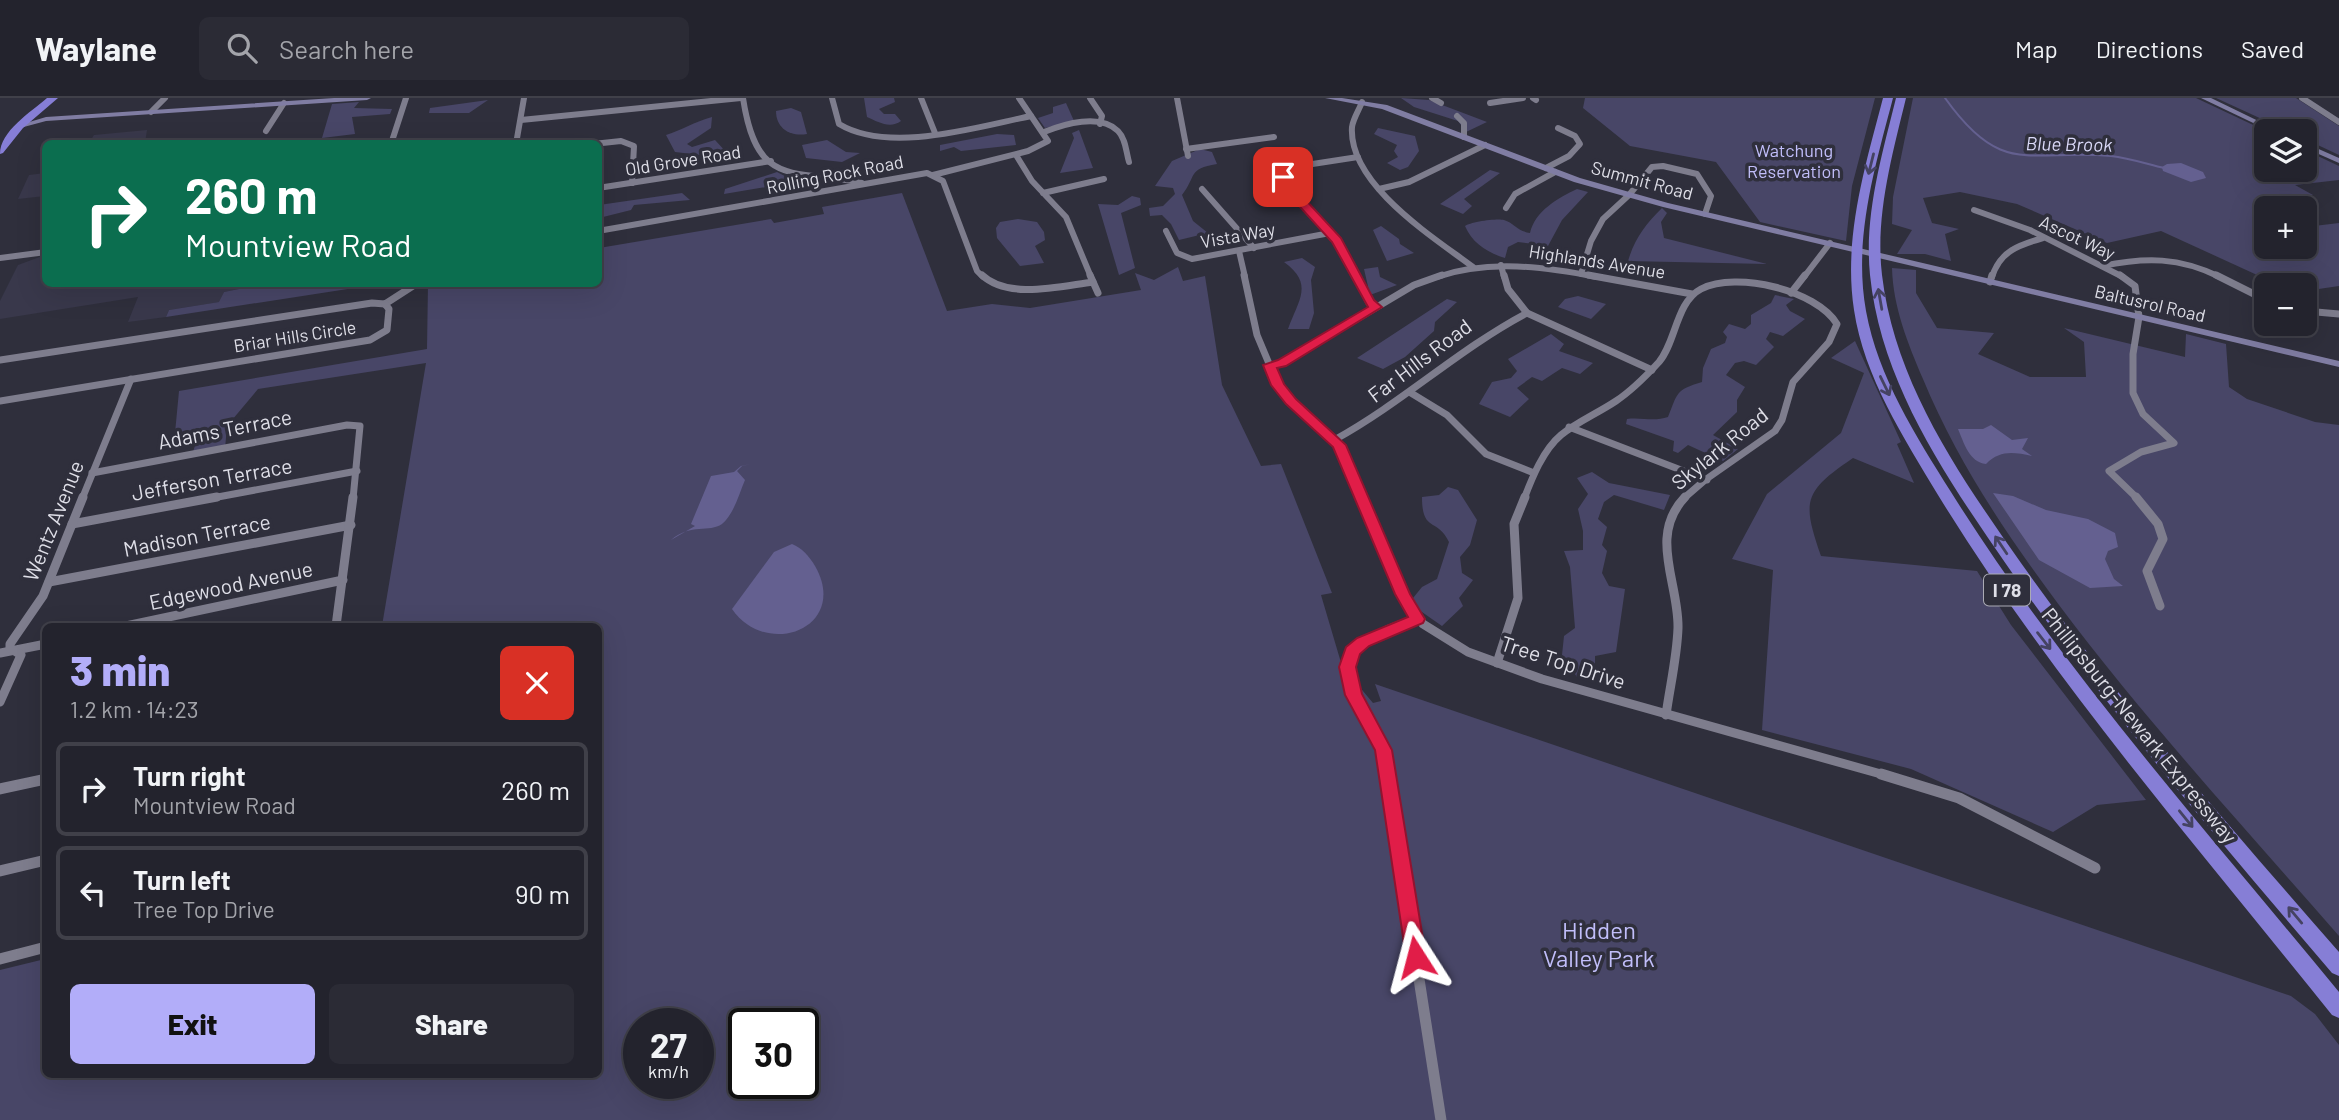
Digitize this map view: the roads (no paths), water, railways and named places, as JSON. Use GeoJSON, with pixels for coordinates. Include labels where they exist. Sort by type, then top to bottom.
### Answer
{"type":"FeatureCollection","features":[{"type":"Feature","properties":{"kind":"highway"},"geometry":{"type":"LineString","coordinates":[[0,142],[47,98]]}},
{"type":"Feature","properties":{"kind":"highway"},"geometry":{"type":"LineString","coordinates":[[0,150],[20,126],[53,98]]}},
{"type":"Feature","properties":{"kind":"highway","name":"Phillipsburg-Newark Expressway"},"geometry":{"type":"LineString","coordinates":[[1888,98],[1868,173],[1857,259],[1857,289],[1866,334],[1881,379],[1945,496],[2022,613],[2339,1008]]}},
{"type":"Feature","properties":{"kind":"highway","name":"Phillipsburg-Newark Expressway"},"geometry":{"type":"LineString","coordinates":[[1901,98],[1882,179],[1876,274],[1882,310],[1894,352],[1926,429],[2052,620],[2339,967]]}},
{"type":"Feature","properties":{"kind":"main road"},"geometry":{"type":"LineString","coordinates":[[20,126],[46,120],[367,98]]}},
{"type":"Feature","properties":{"kind":"main road","name":"Summit Road"},"geometry":{"type":"LineString","coordinates":[[1329,98],[1362,102],[1555,172],[1629,195],[1953,273]]}},
{"type":"Feature","properties":{"kind":"main road"},"geometry":{"type":"LineString","coordinates":[[2205,98],[2254,121]]}},
{"type":"Feature","properties":{"kind":"main road"},"geometry":{"type":"LineString","coordinates":[[32,115],[46,120]]}},
{"type":"Feature","properties":{"kind":"main road"},"geometry":{"type":"LineString","coordinates":[[2317,151],[2339,161]]}},
{"type":"Feature","properties":{"kind":"main road","name":"Baltusrol Road"},"geometry":{"type":"LineString","coordinates":[[1953,273],[2337,364]]}},
{"type":"Feature","properties":{"kind":"street"},"geometry":{"type":"LineString","coordinates":[[151,112],[165,98]]}},
{"type":"Feature","properties":{"kind":"street"},"geometry":{"type":"LineString","coordinates":[[392,140],[406,98]]}},
{"type":"Feature","properties":{"kind":"street"},"geometry":{"type":"LineString","coordinates":[[517,140],[524,98]]}},
{"type":"Feature","properties":{"kind":"street"},"geometry":{"type":"LineString","coordinates":[[521,120],[742,98],[747,128],[754,142],[784,172],[799,177],[864,183]]}},
{"type":"Feature","properties":{"kind":"street"},"geometry":{"type":"LineString","coordinates":[[832,98],[836,121],[854,133],[891,138],[1031,116]]}},
{"type":"Feature","properties":{"kind":"street"},"geometry":{"type":"LineString","coordinates":[[921,98],[935,132]]}},
{"type":"Feature","properties":{"kind":"street"},"geometry":{"type":"LineString","coordinates":[[933,175],[955,166],[1016,155],[1043,146],[1048,141],[1044,132],[1019,98]]}},
{"type":"Feature","properties":{"kind":"street"},"geometry":{"type":"LineString","coordinates":[[1090,98],[1102,116],[1100,124]]}},
{"type":"Feature","properties":{"kind":"street"},"geometry":{"type":"LineString","coordinates":[[1177,98],[1187,153],[1273,137]]}},
{"type":"Feature","properties":{"kind":"street"},"geometry":{"type":"LineString","coordinates":[[1432,98],[1441,103]]}},
{"type":"Feature","properties":{"kind":"street"},"geometry":{"type":"LineString","coordinates":[[1490,103],[1523,98]]}},
{"type":"Feature","properties":{"kind":"street"},"geometry":{"type":"LineString","coordinates":[[2302,98],[2339,122]]}},
{"type":"Feature","properties":{"kind":"street"},"geometry":{"type":"LineString","coordinates":[[266,131],[279,102]]}},
{"type":"Feature","properties":{"kind":"street"},"geometry":{"type":"LineString","coordinates":[[1362,102],[1352,116],[1350,126],[1357,157],[1379,189],[1473,267]]}},
{"type":"Feature","properties":{"kind":"street"},"geometry":{"type":"LineString","coordinates":[[1457,116],[1464,123],[1464,137]]}},
{"type":"Feature","properties":{"kind":"street"},"geometry":{"type":"LineString","coordinates":[[1044,132],[1069,125],[1100,124],[1119,132],[1129,162]]}},
{"type":"Feature","properties":{"kind":"street"},"geometry":{"type":"LineString","coordinates":[[1546,168],[1569,156],[1580,144],[1575,136],[1558,128]]}},
{"type":"Feature","properties":{"kind":"street"},"geometry":{"type":"LineString","coordinates":[[602,143],[621,141],[634,146],[632,183]]}},
{"type":"Feature","properties":{"kind":"street"},"geometry":{"type":"LineString","coordinates":[[1379,189],[1419,180],[1453,157],[1485,145]]}},
{"type":"Feature","properties":{"kind":"street"},"geometry":{"type":"LineString","coordinates":[[1016,155],[1043,193],[1066,217],[1098,293]]}},
{"type":"Feature","properties":{"kind":"street"},"geometry":{"type":"LineString","coordinates":[[1357,157],[1330,160],[1292,171],[1283,177],[1284,184],[1346,254],[1369,303],[1376,307]]}},
{"type":"Feature","properties":{"kind":"street","name":"Old Grove Road"},"geometry":{"type":"LineString","coordinates":[[602,187],[771,161]]}},
{"type":"Feature","properties":{"kind":"street"},"geometry":{"type":"LineString","coordinates":[[1581,274],[1591,241],[1603,219],[1629,195],[1652,167],[1697,174],[1711,196],[1705,215]]}},
{"type":"Feature","properties":{"kind":"street"},"geometry":{"type":"LineString","coordinates":[[1507,208],[1515,194],[1555,172]]}},
{"type":"Feature","properties":{"kind":"street","name":"Rolling Rock Road"},"geometry":{"type":"LineString","coordinates":[[602,229],[839,191],[911,173],[933,175],[943,181],[977,271],[983,278],[1011,287],[1093,282]]}},
{"type":"Feature","properties":{"kind":"street"},"geometry":{"type":"LineString","coordinates":[[1043,193],[1104,179]]}},
{"type":"Feature","properties":{"kind":"street"},"geometry":{"type":"LineString","coordinates":[[1202,188],[1254,248]]}},
{"type":"Feature","properties":{"kind":"street","name":"Ascot Way"},"geometry":{"type":"LineString","coordinates":[[1974,210],[1995,214],[2102,266],[2135,286],[2139,317]]}},
{"type":"Feature","properties":{"kind":"street","name":"Vista Way"},"geometry":{"type":"LineString","coordinates":[[1166,231],[1177,253],[1188,258],[1330,233]]}},
{"type":"Feature","properties":{"kind":"street"},"geometry":{"type":"LineString","coordinates":[[1990,282],[1998,258],[2004,252],[2043,238]]}},
{"type":"Feature","properties":{"kind":"street"},"geometry":{"type":"LineString","coordinates":[[1497,663],[1518,598],[1514,524],[1534,473],[1552,443],[1569,427],[1619,399],[1651,370],[1668,349],[1692,294],[1709,286],[1735,283],[1791,293],[1834,244]]}},
{"type":"Feature","properties":{"kind":"street"},"geometry":{"type":"LineString","coordinates":[[1239,251],[1257,335],[1278,385],[1308,419],[1336,439]]}},
{"type":"Feature","properties":{"kind":"street"},"geometry":{"type":"LineString","coordinates":[[0,258],[42,253]]}},
{"type":"Feature","properties":{"kind":"street"},"geometry":{"type":"LineString","coordinates":[[2102,266],[2144,258],[2178,261],[2199,267],[2254,294]]}},
{"type":"Feature","properties":{"kind":"street"},"geometry":{"type":"LineString","coordinates":[[1501,265],[1508,289],[1527,313],[1651,370]]}},
{"type":"Feature","properties":{"kind":"street","name":"Highlands Avenue"},"geometry":{"type":"LineString","coordinates":[[1269,365],[1282,363],[1422,280],[1473,267],[1538,266],[1692,294]]}},
{"type":"Feature","properties":{"kind":"street"},"geometry":{"type":"LineString","coordinates":[[385,304],[411,287]]}},
{"type":"Feature","properties":{"kind":"street","name":"Skylark Road"},"geometry":{"type":"LineString","coordinates":[[1666,715],[1678,625],[1667,561],[1668,526],[1677,506],[1707,480],[1780,426],[1793,383],[1826,349],[1836,328],[1836,319],[1828,309],[1791,293]]}},
{"type":"Feature","properties":{"kind":"street","name":"Briar Hills Circle"},"geometry":{"type":"LineString","coordinates":[[0,360],[372,303],[385,304],[389,309],[387,330],[374,339],[0,401]]}},
{"type":"Feature","properties":{"kind":"street"},"geometry":{"type":"LineString","coordinates":[[2317,312],[2339,314]]}},
{"type":"Feature","properties":{"kind":"street","name":"Far Hills Road"},"geometry":{"type":"LineString","coordinates":[[1336,439],[1411,394],[1487,334],[1527,313]]}},
{"type":"Feature","properties":{"kind":"street"},"geometry":{"type":"LineString","coordinates":[[2139,317],[2133,354],[2133,393],[2143,414],[2174,443],[2141,452],[2109,471],[2149,513],[2163,533],[2162,547],[2147,566],[2146,575],[2160,606]]}},
{"type":"Feature","properties":{"kind":"street","name":"Wentz Avenue"},"geometry":{"type":"LineString","coordinates":[[0,702],[21,655],[10,648],[10,644],[43,596],[131,379]]}},
{"type":"Feature","properties":{"kind":"street"},"geometry":{"type":"LineString","coordinates":[[1411,394],[1447,415],[1486,454],[1534,473]]}},
{"type":"Feature","properties":{"kind":"street","name":"Adams Terrace"},"geometry":{"type":"LineString","coordinates":[[92,473],[347,425],[360,426],[362,430],[357,471]]}},
{"type":"Feature","properties":{"kind":"street"},"geometry":{"type":"LineString","coordinates":[[1569,427],[1707,480]]}},
{"type":"Feature","properties":{"kind":"street","name":"Tree Top Drive"},"geometry":{"type":"LineString","coordinates":[[1336,439],[1402,594],[1417,619],[1454,645],[1542,679],[1939,790],[1996,815],[2067,856],[2095,868]]}},
{"type":"Feature","properties":{"kind":"street"},"geometry":{"type":"LineString","coordinates":[[336,623],[357,471]]}},
{"type":"Feature","properties":{"kind":"street","name":"Jefferson Terrace"},"geometry":{"type":"LineString","coordinates":[[72,524],[357,471]]}},
{"type":"Feature","properties":{"kind":"street","name":"Madison Terrace"},"geometry":{"type":"LineString","coordinates":[[49,582],[351,525]]}},
{"type":"Feature","properties":{"kind":"street","name":"Edgewood Avenue"},"geometry":{"type":"LineString","coordinates":[[140,623],[343,580]]}},
{"type":"Feature","properties":{"kind":"street"},"geometry":{"type":"LineString","coordinates":[[1417,619],[1363,642],[1352,652],[1348,667],[1354,695],[1384,750],[1441,1120]]}},
{"type":"Feature","properties":{"kind":"street"},"geometry":{"type":"LineString","coordinates":[[0,653],[42,644]]}},
{"type":"Feature","properties":{"kind":"street"},"geometry":{"type":"LineString","coordinates":[[0,789],[42,780]]}},
{"type":"Feature","properties":{"kind":"street"},"geometry":{"type":"LineString","coordinates":[[0,871],[42,861]]}},
{"type":"Feature","properties":{"kind":"street"},"geometry":{"type":"LineString","coordinates":[[0,959],[42,948]]}},
{"type":"Feature","properties":{"kind":"waterway","name":"Blue Brook"},"geometry":{"type":"LineString","coordinates":[[1945,98],[1983,140],[2001,150],[2037,156],[2111,156],[2164,168]]}},
{"type":"Feature","properties":{"kind":"park label","name":"Watchung Reservation"},"geometry":{"type":"Point","coordinates":[1794,161]}},
{"type":"Feature","properties":{"kind":"park label","name":"Hidden Valley Park"},"geometry":{"type":"Point","coordinates":[1599,945]}}]}
